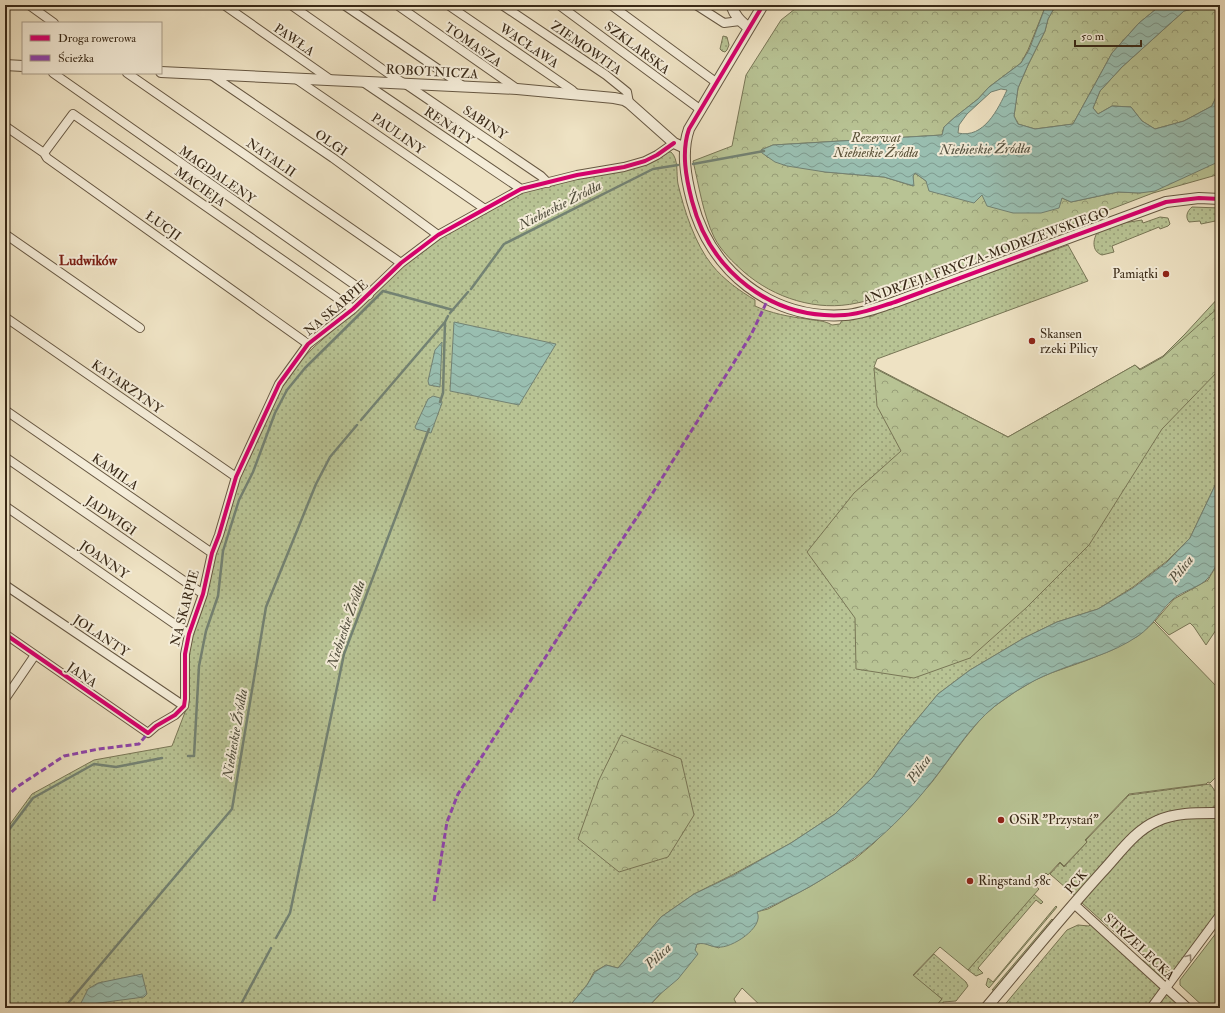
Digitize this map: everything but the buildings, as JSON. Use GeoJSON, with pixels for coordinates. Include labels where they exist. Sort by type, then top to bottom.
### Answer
{"type":"FeatureCollection","features":[{"type":"Feature","properties":{"kind":"street"},"geometry":{"type":"LineString","coordinates":[[29,5],[53,22]]}},
{"type":"Feature","properties":{"kind":"street","name":"PAWŁA"},"geometry":{"type":"LineString","coordinates":[[224,5],[332,80]]}},
{"type":"Feature","properties":{"kind":"street","name":"SABINY"},"geometry":{"type":"LineString","coordinates":[[291,5],[395,78],[407,84],[541,176],[548,183]]}},
{"type":"Feature","properties":{"kind":"street"},"geometry":{"type":"LineString","coordinates":[[344,5],[464,87]]}},
{"type":"Feature","properties":{"kind":"street","name":"TOMASZA"},"geometry":{"type":"LineString","coordinates":[[397,5],[517,89]]}},
{"type":"Feature","properties":{"kind":"street","name":"WACŁAWA"},"geometry":{"type":"LineString","coordinates":[[448,5],[576,94]]}},
{"type":"Feature","properties":{"kind":"street","name":"ZIEMOWITA"},"geometry":{"type":"LineString","coordinates":[[502,5],[606,74],[627,92],[629,103]]}},
{"type":"Feature","properties":{"kind":"street","name":"SZKLARSKA"},"geometry":{"type":"LineString","coordinates":[[559,5],[701,110]]}},
{"type":"Feature","properties":{"kind":"street"},"geometry":{"type":"LineString","coordinates":[[611,5],[717,83]]}},
{"type":"Feature","properties":{"kind":"street"},"geometry":{"type":"LineString","coordinates":[[696,5],[724,23],[740,21]]}},
{"type":"Feature","properties":{"kind":"street"},"geometry":{"type":"LineString","coordinates":[[731,5],[734,14],[749,28]]}},
{"type":"Feature","properties":{"kind":"street","name":"ANDRZEJA FRYCZA-MODRZEWSKIEGO"},"geometry":{"type":"LineString","coordinates":[[763,5],[689,129],[685,148],[688,183],[695,215],[708,242],[725,267],[749,288],[773,302],[799,311],[823,315],[846,315],[876,308],[1166,202],[1200,198],[1220,199]]}},
{"type":"Feature","properties":{"kind":"street"},"geometry":{"type":"LineString","coordinates":[[5,65],[22,66]]}},
{"type":"Feature","properties":{"kind":"street","name":"ROBOTNICZA"},"geometry":{"type":"LineString","coordinates":[[162,72],[517,89],[614,98],[624,100],[629,103],[674,143],[685,148]]}},
{"type":"Feature","properties":{"kind":"street","name":"MAGDALENY"},"geometry":{"type":"LineString","coordinates":[[54,74],[369,295]]}},
{"type":"Feature","properties":{"kind":"street","name":"NATALII"},"geometry":{"type":"LineString","coordinates":[[128,74],[402,263]]}},
{"type":"Feature","properties":{"kind":"street","name":"OLGI"},"geometry":{"type":"LineString","coordinates":[[209,74],[333,158],[438,235]]}},
{"type":"Feature","properties":{"kind":"street","name":"PAULINY"},"geometry":{"type":"LineString","coordinates":[[296,79],[485,209]]}},
{"type":"Feature","properties":{"kind":"street","name":"RENATY"},"geometry":{"type":"LineString","coordinates":[[363,82],[521,189]]}},
{"type":"Feature","properties":{"kind":"street","name":"MACIEJA"},"geometry":{"type":"LineString","coordinates":[[44,153],[73,114],[353,309]]}},
{"type":"Feature","properties":{"kind":"street","name":"ŁUCJI"},"geometry":{"type":"LineString","coordinates":[[5,126],[44,153],[47,158],[308,344]]}},
{"type":"Feature","properties":{"kind":"street","name":"NA SKARPIE"},"geometry":{"type":"LineString","coordinates":[[184,706],[185,654],[189,634],[203,594],[212,553],[219,535],[236,477],[278,384],[308,344],[353,309],[402,263],[438,235],[521,189],[577,175],[624,167],[645,161],[657,155],[674,143]]}},
{"type":"Feature","properties":{"kind":"street"},"geometry":{"type":"LineString","coordinates":[[5,234],[140,328]]}},
{"type":"Feature","properties":{"kind":"street","name":"KATARZYNY"},"geometry":{"type":"LineString","coordinates":[[5,317],[236,477]]}},
{"type":"Feature","properties":{"kind":"street","name":"KAMILA"},"geometry":{"type":"LineString","coordinates":[[5,410],[212,553]]}},
{"type":"Feature","properties":{"kind":"street","name":"JADWIGI"},"geometry":{"type":"LineString","coordinates":[[5,458],[203,594]]}},
{"type":"Feature","properties":{"kind":"street","name":"JOANNY"},"geometry":{"type":"LineString","coordinates":[[5,506],[189,634]]}},
{"type":"Feature","properties":{"kind":"street","name":"JOLANTY"},"geometry":{"type":"LineString","coordinates":[[5,585],[184,706]]}},
{"type":"Feature","properties":{"kind":"street","name":"JANA"},"geometry":{"type":"LineString","coordinates":[[5,634],[148,733],[156,726],[175,715],[184,706]]}},
{"type":"Feature","properties":{"kind":"street"},"geometry":{"type":"LineString","coordinates":[[5,699],[35,655]]}},
{"type":"Feature","properties":{"kind":"street","name":"PCK"},"geometry":{"type":"LineString","coordinates":[[986,1008],[1074,904],[1130,840],[1142,829],[1158,820],[1174,816],[1217,812]]}},
{"type":"Feature","properties":{"kind":"street","name":"STRZELECKA"},"geometry":{"type":"LineString","coordinates":[[1074,904],[1188,1008]]}},
{"type":"Feature","properties":{"kind":"street"},"geometry":{"type":"LineString","coordinates":[[1151,1008],[1220,915]]}},
{"type":"Feature","properties":{"kind":"green space"},"geometry":{"type":"Polygon","coordinates":[[[800,5],[1046,5],[1028,50],[1021,63],[989,87],[978,99],[944,127],[942,135],[773,145],[761,150],[767,157],[825,172],[884,177],[913,186],[913,176],[915,173],[926,181],[982,195],[1062,198],[1071,202],[1118,192],[1140,193],[1217,162],[1220,156],[1220,174],[1153,193],[892,293],[866,301],[827,306],[797,301],[782,296],[756,281],[744,272],[720,247],[710,228],[704,209],[693,161],[732,146],[746,75],[781,20],[800,5]]]}},
{"type":"Feature","properties":{"kind":"green space"},"geometry":{"type":"Polygon","coordinates":[[[1056,5],[1161,5],[1139,23],[1112,53],[1073,124],[1035,129],[1018,124],[1014,116],[1018,88],[1045,31],[1048,19],[1056,5]]]}},
{"type":"Feature","properties":{"kind":"green space"},"geometry":{"type":"Polygon","coordinates":[[[1207,5],[1220,5],[1220,88],[1212,106],[1184,121],[1155,129],[1142,121],[1131,107],[1112,106],[1098,114],[1093,108],[1100,91],[1122,67],[1184,11],[1207,5]]]}},
{"type":"Feature","properties":{"kind":"green space"},"geometry":{"type":"Polygon","coordinates":[[[723,36],[727,37],[729,45],[725,52],[720,49],[723,36]]]}},
{"type":"Feature","properties":{"kind":"green space"},"geometry":{"type":"Polygon","coordinates":[[[671,152],[674,155],[677,167],[678,184],[683,205],[695,237],[706,257],[727,280],[755,300],[755,306],[767,311],[823,321],[832,325],[840,324],[842,320],[873,316],[880,312],[1068,245],[1088,281],[877,359],[874,367],[1008,437],[1135,365],[1140,369],[1163,356],[1220,296],[1220,475],[1190,538],[1167,561],[1133,587],[1098,609],[1057,622],[1024,638],[970,670],[938,694],[900,740],[873,777],[835,814],[791,843],[694,894],[661,917],[618,968],[606,965],[594,972],[587,985],[568,1008],[5,1008],[5,831],[32,794],[94,760],[172,746],[187,707],[186,655],[215,552],[240,475],[276,395],[289,373],[314,347],[372,296],[404,264],[442,236],[523,192],[671,152]]]}},
{"type":"Feature","properties":{"kind":"green space"},"geometry":{"type":"Polygon","coordinates":[[[1192,207],[1220,208],[1220,220],[1201,224],[1200,221],[1189,222],[1187,214],[1192,207]]]}},
{"type":"Feature","properties":{"kind":"green space"},"geometry":{"type":"Polygon","coordinates":[[[1160,217],[1168,218],[1170,224],[1112,246],[1114,252],[1102,255],[1096,251],[1094,241],[1098,231],[1117,224],[1142,220],[1143,223],[1160,217]]]}},
{"type":"Feature","properties":{"kind":"green space"},"geometry":{"type":"Polygon","coordinates":[[[1220,306],[1220,369],[1162,429],[1089,545],[1026,608],[970,658],[914,678],[856,669],[855,618],[807,552],[854,493],[901,451],[877,406],[874,368],[1008,437],[1135,365],[1140,370],[1163,357],[1220,306]]]}},
{"type":"Feature","properties":{"kind":"green space"},"geometry":{"type":"Polygon","coordinates":[[[1220,559],[1220,613],[1216,620],[1220,622],[1220,624],[1206,645],[1190,623],[1169,635],[1155,621],[1174,599],[1208,580],[1220,559]]]}},
{"type":"Feature","properties":{"kind":"green space","name":"OSiR \"Przystań\""},"geometry":{"type":"Polygon","coordinates":[[[1154,622],[1220,690],[1220,773],[1210,783],[1208,782],[1206,784],[1129,794],[1085,840],[1087,842],[1064,866],[1060,862],[1048,875],[1046,873],[1035,885],[1039,889],[968,970],[940,947],[913,975],[942,999],[934,1008],[763,1008],[742,988],[734,999],[737,1005],[735,1008],[645,1008],[656,999],[671,982],[695,950],[697,944],[703,943],[719,948],[756,912],[768,909],[811,886],[855,859],[874,843],[909,808],[932,782],[983,716],[995,706],[1035,680],[1112,650],[1138,636],[1154,622]]]}},
{"type":"Feature","properties":{"kind":"green space"},"geometry":{"type":"Polygon","coordinates":[[[621,735],[681,759],[694,815],[668,857],[619,872],[578,839],[599,780],[621,735]]]}},
{"type":"Feature","properties":{"kind":"green space"},"geometry":{"type":"Polygon","coordinates":[[[1210,784],[1218,795],[1217,805],[1209,809],[1168,813],[1076,895],[1074,895],[1050,874],[1060,863],[1064,867],[1087,842],[1086,840],[1129,795],[1210,784]]]}},
{"type":"Feature","properties":{"kind":"green space"},"geometry":{"type":"Polygon","coordinates":[[[1220,817],[1220,910],[1173,972],[1143,958],[1082,903],[1083,900],[1135,842],[1145,834],[1165,823],[1175,820],[1220,817]]]}},
{"type":"Feature","properties":{"kind":"green space"},"geometry":{"type":"Polygon","coordinates":[[[1034,894],[1043,902],[1041,904],[1036,900],[978,968],[983,973],[976,976],[968,970],[1034,894]]]}},
{"type":"Feature","properties":{"kind":"green space"},"geometry":{"type":"Polygon","coordinates":[[[1056,906],[1057,907],[989,988],[986,985],[988,978],[993,982],[1056,906]]]}},
{"type":"Feature","properties":{"kind":"green space"},"geometry":{"type":"Polygon","coordinates":[[[1052,919],[1053,920],[995,990],[992,990],[1052,919]]]}},
{"type":"Feature","properties":{"kind":"green space"},"geometry":{"type":"Polygon","coordinates":[[[1091,924],[1183,1008],[1002,1008],[1067,930],[1078,925],[1089,926],[1091,924]]]}},
{"type":"Feature","properties":{"kind":"green space"},"geometry":{"type":"Polygon","coordinates":[[[1220,928],[1220,1008],[1205,1008],[1180,985],[1180,980],[1220,928]]]}},
{"type":"Feature","properties":{"kind":"green space"},"geometry":{"type":"Polygon","coordinates":[[[934,954],[966,982],[968,986],[956,1001],[943,1002],[943,1007],[934,1008],[942,999],[913,976],[934,954]]]}},
{"type":"Feature","properties":{"kind":"green space"},"geometry":{"type":"Polygon","coordinates":[[[1142,960],[1167,972],[1170,976],[1162,978],[1142,960]]]}},
{"type":"Feature","properties":{"kind":"water"},"geometry":{"type":"Polygon","coordinates":[[[1046,5],[1056,5],[1048,19],[1045,31],[1018,88],[1014,116],[1018,124],[1035,129],[1073,124],[1112,53],[1139,23],[1161,5],[1207,5],[1184,11],[1122,67],[1100,91],[1093,108],[1098,114],[1112,106],[1131,107],[1142,121],[1155,129],[1184,121],[1212,106],[1220,88],[1220,156],[1218,162],[1155,191],[1140,193],[1118,192],[1071,202],[1062,198],[1059,208],[1041,213],[1013,213],[987,206],[982,195],[974,203],[929,191],[926,181],[915,173],[913,176],[914,186],[884,177],[825,172],[787,166],[775,162],[762,153],[761,150],[773,145],[942,135],[944,127],[978,99],[989,87],[1021,63],[1029,50],[1046,5]],[[1001,89],[991,92],[967,114],[959,125],[958,133],[967,134],[983,127],[994,114],[1007,90],[1001,89]]]}},
{"type":"Feature","properties":{"kind":"water"},"geometry":{"type":"Polygon","coordinates":[[[454,322],[556,344],[519,405],[450,391],[454,322]]]}},
{"type":"Feature","properties":{"kind":"water"},"geometry":{"type":"Polygon","coordinates":[[[442,342],[440,387],[429,385],[428,381],[435,350],[442,342]]]}},
{"type":"Feature","properties":{"kind":"water"},"geometry":{"type":"Polygon","coordinates":[[[433,396],[440,398],[442,403],[431,433],[416,429],[415,427],[428,399],[433,396]]]}},
{"type":"Feature","properties":{"kind":"water","name":"Pilica"},"geometry":{"type":"Polygon","coordinates":[[[1220,475],[1221,552],[1218,562],[1205,581],[1173,599],[1153,623],[1143,632],[1118,648],[1036,680],[995,706],[977,723],[916,801],[871,845],[837,870],[819,881],[768,908],[757,912],[758,918],[756,924],[752,930],[738,941],[724,947],[697,944],[695,950],[698,954],[678,979],[659,995],[649,1006],[645,1008],[568,1008],[587,985],[595,972],[606,965],[618,968],[661,917],[694,894],[732,876],[791,843],[835,814],[873,777],[900,740],[938,694],[970,670],[1024,638],[1057,622],[1098,609],[1133,588],[1167,562],[1190,538],[1220,475]]]}},
{"type":"Feature","properties":{"kind":"water"},"geometry":{"type":"Polygon","coordinates":[[[142,974],[147,994],[144,997],[84,1005],[81,1003],[88,989],[98,983],[142,974]]]}},
{"type":"Feature","properties":{"kind":"waterway","name":"Niebieskie Źródła"},"geometry":{"type":"LineString","coordinates":[[693,164],[764,151]]}},
{"type":"Feature","properties":{"kind":"waterway","name":"Niebieskie Źródła"},"geometry":{"type":"LineString","coordinates":[[471,289],[504,244],[653,169],[678,165]]}},
{"type":"Feature","properties":{"kind":"waterway"},"geometry":{"type":"LineString","coordinates":[[188,756],[194,756],[199,666],[206,631],[218,596],[223,551],[239,500],[253,472],[275,413],[287,390],[305,368],[383,291],[453,310]]}},
{"type":"Feature","properties":{"kind":"waterway","name":"Niebieskie Źródła"},"geometry":{"type":"LineString","coordinates":[[450,313],[468,292]]}},
{"type":"Feature","properties":{"kind":"waterway","name":"Niebieskie Źródła"},"geometry":{"type":"LineString","coordinates":[[361,420],[445,322],[448,316]]}},
{"type":"Feature","properties":{"kind":"waterway","name":"Niebieskie Żródła"},"geometry":{"type":"LineString","coordinates":[[440,402],[443,393],[445,322]]}},
{"type":"Feature","properties":{"kind":"waterway","name":"Niebieskie Źródła"},"geometry":{"type":"LineString","coordinates":[[64,1008],[232,809],[266,607],[316,484],[330,457],[357,425]]}},
{"type":"Feature","properties":{"kind":"waterway","name":"Niebieskie Żródła"},"geometry":{"type":"LineString","coordinates":[[276,938],[290,913],[344,654],[429,429]]}},
{"type":"Feature","properties":{"kind":"waterway"},"geometry":{"type":"LineString","coordinates":[[5,835],[33,798],[94,764],[116,767],[162,758]]}},
{"type":"Feature","properties":{"kind":"waterway","name":"Niebieskie Żródła"},"geometry":{"type":"LineString","coordinates":[[239,1008],[271,948]]}},
{"type":"Feature","properties":{"kind":"marked path"},"geometry":{"type":"LineString","coordinates":[[434,901],[447,822],[458,794],[575,611],[649,499],[751,335],[768,299]]}},
{"type":"Feature","properties":{"kind":"marked path"},"geometry":{"type":"LineString","coordinates":[[5,798],[17,787],[64,756],[99,749],[139,744],[148,733]]}},
{"type":"Feature","properties":{"kind":"cycle path"},"geometry":{"type":"LineString","coordinates":[[763,5],[689,129],[685,147],[685,165],[692,201],[701,226],[713,249],[729,269],[748,286],[769,300],[792,309],[818,314],[845,315],[858,313],[895,302],[1166,202],[1199,198],[1220,199]]}},
{"type":"Feature","properties":{"kind":"cycle path"},"geometry":{"type":"LineString","coordinates":[[5,634],[148,733],[156,726],[175,715],[184,706],[185,654],[189,634],[203,594],[212,553],[219,535],[236,477],[279,384],[308,344],[353,309],[401,263],[438,235],[521,189],[577,175],[624,167],[645,161],[657,155],[674,143]]}},
{"type":"Feature","properties":{"kind":"place","name":"Pamiątki"},"geometry":{"type":"Point","coordinates":[1166,274]}},
{"type":"Feature","properties":{"kind":"place","name":"Skansen rzeki Pilicy"},"geometry":{"type":"Point","coordinates":[1032,341]}},
{"type":"Feature","properties":{"kind":"place","name":"OSiR \"Przystań\""},"geometry":{"type":"Point","coordinates":[1001,820]}},
{"type":"Feature","properties":{"kind":"place","name":"Ringstand 58c"},"geometry":{"type":"Point","coordinates":[970,881]}},
{"type":"Feature","properties":{"kind":"district","name":"Ludwików"},"geometry":{"type":"Point","coordinates":[88,260]}},
{"type":"Feature","properties":{"kind":"park label","name":"Rezerwat Niebieskie Źródła"},"geometry":{"type":"Point","coordinates":[876,146]}}]}
